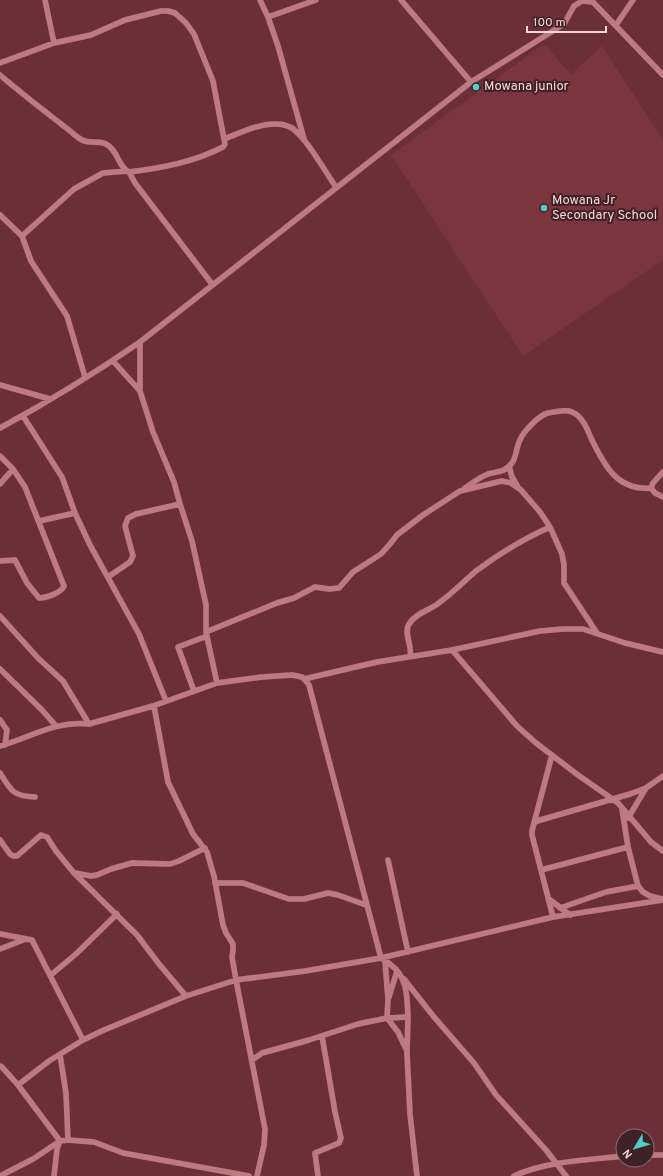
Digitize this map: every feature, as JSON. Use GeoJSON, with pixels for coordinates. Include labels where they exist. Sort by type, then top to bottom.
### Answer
{"type":"FeatureCollection","features":[{"type":"Feature","properties":{"kind":"street"},"geometry":{"type":"LineString","coordinates":[[45,0],[54,43]]}},
{"type":"Feature","properties":{"kind":"street"},"geometry":{"type":"LineString","coordinates":[[260,0],[268,17],[278,46],[305,142]]}},
{"type":"Feature","properties":{"kind":"street"},"geometry":{"type":"LineString","coordinates":[[268,17],[316,0]]}},
{"type":"Feature","properties":{"kind":"street"},"geometry":{"type":"LineString","coordinates":[[401,0],[471,82]]}},
{"type":"Feature","properties":{"kind":"street"},"geometry":{"type":"LineString","coordinates":[[616,25],[633,0]]}},
{"type":"Feature","properties":{"kind":"street"},"geometry":{"type":"LineString","coordinates":[[0,428],[23,416],[113,361],[140,342],[471,82],[564,24],[574,6],[582,1],[592,1],[663,75]]}},
{"type":"Feature","properties":{"kind":"street"},"geometry":{"type":"LineString","coordinates":[[0,63],[54,43],[91,35],[126,20],[168,10],[175,13],[186,23],[194,34],[213,81],[225,144],[223,147],[188,161],[150,170],[103,173],[74,189],[22,236]]}},
{"type":"Feature","properties":{"kind":"street"},"geometry":{"type":"LineString","coordinates":[[0,75],[31,102],[84,141],[106,144],[115,151],[136,183],[212,284]]}},
{"type":"Feature","properties":{"kind":"street"},"geometry":{"type":"LineString","coordinates":[[224,139],[252,129],[279,124],[292,128],[305,142],[336,187]]}},
{"type":"Feature","properties":{"kind":"street"},"geometry":{"type":"LineString","coordinates":[[0,215],[22,236],[31,261],[67,316],[85,377]]}},
{"type":"Feature","properties":{"kind":"street"},"geometry":{"type":"LineString","coordinates":[[140,342],[140,391],[153,432],[174,482],[192,541],[202,582],[206,605],[207,634],[217,683]]}},
{"type":"Feature","properties":{"kind":"street"},"geometry":{"type":"LineString","coordinates":[[113,361],[140,391]]}},
{"type":"Feature","properties":{"kind":"street"},"geometry":{"type":"LineString","coordinates":[[0,385],[50,399]]}},
{"type":"Feature","properties":{"kind":"street"},"geometry":{"type":"LineString","coordinates":[[194,691],[178,647],[277,603],[294,598],[314,587],[329,589],[339,588],[353,572],[381,554],[397,535],[423,515],[488,474],[500,472],[509,466],[515,457],[520,440],[536,419],[541,416],[568,411],[575,413],[586,426],[607,467],[615,478],[633,487],[641,489],[651,488],[663,497]]}},
{"type":"Feature","properties":{"kind":"street"},"geometry":{"type":"LineString","coordinates":[[23,416],[62,477],[74,513],[139,634],[166,701]]}},
{"type":"Feature","properties":{"kind":"street"},"geometry":{"type":"LineString","coordinates":[[0,456],[13,469],[25,487],[64,586],[61,590],[39,598],[27,583],[15,560],[0,562]]}},
{"type":"Feature","properties":{"kind":"street"},"geometry":{"type":"LineString","coordinates":[[509,466],[512,477],[520,490]]}},
{"type":"Feature","properties":{"kind":"street"},"geometry":{"type":"LineString","coordinates":[[0,484],[13,469]]}},
{"type":"Feature","properties":{"kind":"street"},"geometry":{"type":"LineString","coordinates":[[651,488],[653,483],[663,472]]}},
{"type":"Feature","properties":{"kind":"street"},"geometry":{"type":"LineString","coordinates":[[460,491],[502,481],[511,483],[520,490],[540,512],[550,527],[562,554],[564,565],[564,583],[597,633]]}},
{"type":"Feature","properties":{"kind":"street"},"geometry":{"type":"LineString","coordinates":[[108,577],[130,562],[133,556],[124,526],[128,518],[136,514],[180,504]]}},
{"type":"Feature","properties":{"kind":"street"},"geometry":{"type":"LineString","coordinates":[[39,521],[74,513]]}},
{"type":"Feature","properties":{"kind":"street"},"geometry":{"type":"LineString","coordinates":[[410,657],[411,648],[407,629],[408,624],[415,617],[437,605],[497,556],[527,537],[550,527]]}},
{"type":"Feature","properties":{"kind":"street"},"geometry":{"type":"LineString","coordinates":[[0,616],[38,658],[63,682],[89,724]]}},
{"type":"Feature","properties":{"kind":"street"},"geometry":{"type":"LineString","coordinates":[[304,679],[377,662],[452,650],[540,631],[563,628],[583,629],[625,643],[663,652]]}},
{"type":"Feature","properties":{"kind":"street"},"geometry":{"type":"LineString","coordinates":[[452,650],[517,726],[536,743],[618,803],[651,842],[663,851]]}},
{"type":"Feature","properties":{"kind":"street"},"geometry":{"type":"LineString","coordinates":[[0,669],[42,710],[56,726]]}},
{"type":"Feature","properties":{"kind":"street"},"geometry":{"type":"LineString","coordinates":[[2,746],[56,726],[79,723],[89,724],[154,706],[217,683],[279,675],[298,676],[304,679],[309,685],[366,906],[383,959],[388,999],[387,1018],[398,1032],[407,1053]]}},
{"type":"Feature","properties":{"kind":"street"},"geometry":{"type":"LineString","coordinates":[[154,706],[168,782],[192,834],[205,848],[210,861],[226,934],[233,944],[234,950],[232,957],[265,1129],[264,1145],[257,1176]]}},
{"type":"Feature","properties":{"kind":"street"},"geometry":{"type":"LineString","coordinates":[[0,720],[7,730],[7,739],[2,746]]}},
{"type":"Feature","properties":{"kind":"street"},"geometry":{"type":"LineString","coordinates":[[552,755],[532,826],[532,835],[553,917]]}},
{"type":"Feature","properties":{"kind":"street"},"geometry":{"type":"LineString","coordinates":[[0,773],[12,790],[17,794],[21,796],[35,797]]}},
{"type":"Feature","properties":{"kind":"street"},"geometry":{"type":"LineString","coordinates":[[534,823],[646,788],[663,776]]}},
{"type":"Feature","properties":{"kind":"street"},"geometry":{"type":"LineString","coordinates":[[624,823],[646,788]]}},
{"type":"Feature","properties":{"kind":"street"},"geometry":{"type":"LineString","coordinates":[[621,807],[628,847],[638,886],[640,890],[650,896],[663,900]]}},
{"type":"Feature","properties":{"kind":"street"},"geometry":{"type":"LineString","coordinates":[[0,840],[10,854],[16,856],[41,835],[44,835],[74,873],[137,935],[186,996]]}},
{"type":"Feature","properties":{"kind":"street"},"geometry":{"type":"LineString","coordinates":[[541,870],[628,847]]}},
{"type":"Feature","properties":{"kind":"street"},"geometry":{"type":"LineString","coordinates":[[74,873],[91,876],[132,863],[170,864],[205,848]]}},
{"type":"Feature","properties":{"kind":"street"},"geometry":{"type":"LineString","coordinates":[[388,860],[408,952]]}},
{"type":"Feature","properties":{"kind":"street"},"geometry":{"type":"LineString","coordinates":[[87,885],[91,876]]}},
{"type":"Feature","properties":{"kind":"street"},"geometry":{"type":"LineString","coordinates":[[215,883],[244,883],[289,899],[304,899],[328,893],[338,895],[366,906]]}},
{"type":"Feature","properties":{"kind":"street"},"geometry":{"type":"LineString","coordinates":[[560,908],[606,892],[638,886]]}},
{"type":"Feature","properties":{"kind":"street"},"geometry":{"type":"LineString","coordinates":[[549,900],[570,914]]}},
{"type":"Feature","properties":{"kind":"street"},"geometry":{"type":"LineString","coordinates":[[18,1085],[83,1040],[186,996],[236,980],[383,959],[553,917],[663,900]]}},
{"type":"Feature","properties":{"kind":"street"},"geometry":{"type":"LineString","coordinates":[[51,975],[77,953],[117,914]]}},
{"type":"Feature","properties":{"kind":"street"},"geometry":{"type":"LineString","coordinates":[[0,934],[28,938],[32,940],[83,1040]]}},
{"type":"Feature","properties":{"kind":"street"},"geometry":{"type":"LineString","coordinates":[[0,949],[28,938]]}},
{"type":"Feature","properties":{"kind":"street"},"geometry":{"type":"LineString","coordinates":[[383,959],[392,965],[402,976],[434,1017],[474,1063],[496,1095],[558,1164],[566,1176]]}},
{"type":"Feature","properties":{"kind":"street"},"geometry":{"type":"LineString","coordinates":[[388,999],[397,971]]}},
{"type":"Feature","properties":{"kind":"street"},"geometry":{"type":"LineString","coordinates":[[402,976],[406,990],[410,1114],[417,1176]]}},
{"type":"Feature","properties":{"kind":"street"},"geometry":{"type":"LineString","coordinates":[[252,1060],[262,1053],[358,1024],[387,1018],[408,1018]]}},
{"type":"Feature","properties":{"kind":"street"},"geometry":{"type":"LineString","coordinates":[[318,1176],[315,1153],[339,1143],[341,1138],[322,1036]]}},
{"type":"Feature","properties":{"kind":"street"},"geometry":{"type":"LineString","coordinates":[[251,1051],[262,1053]]}},
{"type":"Feature","properties":{"kind":"street"},"geometry":{"type":"LineString","coordinates":[[60,1055],[66,1093],[68,1140]]}},
{"type":"Feature","properties":{"kind":"street"},"geometry":{"type":"LineString","coordinates":[[0,1066],[18,1085],[60,1141]]}},
{"type":"Feature","properties":{"kind":"street"},"geometry":{"type":"LineString","coordinates":[[2,1175],[33,1159],[60,1141],[68,1140],[94,1142],[123,1153],[249,1176]]}},
{"type":"Feature","properties":{"kind":"street"},"geometry":{"type":"LineString","coordinates":[[54,1176],[57,1148],[60,1141]]}},
{"type":"Feature","properties":{"kind":"street"},"geometry":{"type":"LineString","coordinates":[[514,1176],[536,1168],[615,1157]]}},
{"type":"Feature","properties":{"kind":"shaded area","name":"Mowana Jr Secondary School"},"geometry":{"type":"Polygon","coordinates":[[[541,46],[546,46],[571,74],[602,46],[663,140],[663,260],[523,356],[391,155],[541,46]]]}},
{"type":"Feature","properties":{"kind":"place","name":"Mowana junior"},"geometry":{"type":"Point","coordinates":[476,87]}},
{"type":"Feature","properties":{"kind":"place","name":"Mowana Jr Secondary School"},"geometry":{"type":"Point","coordinates":[544,208]}}]}
